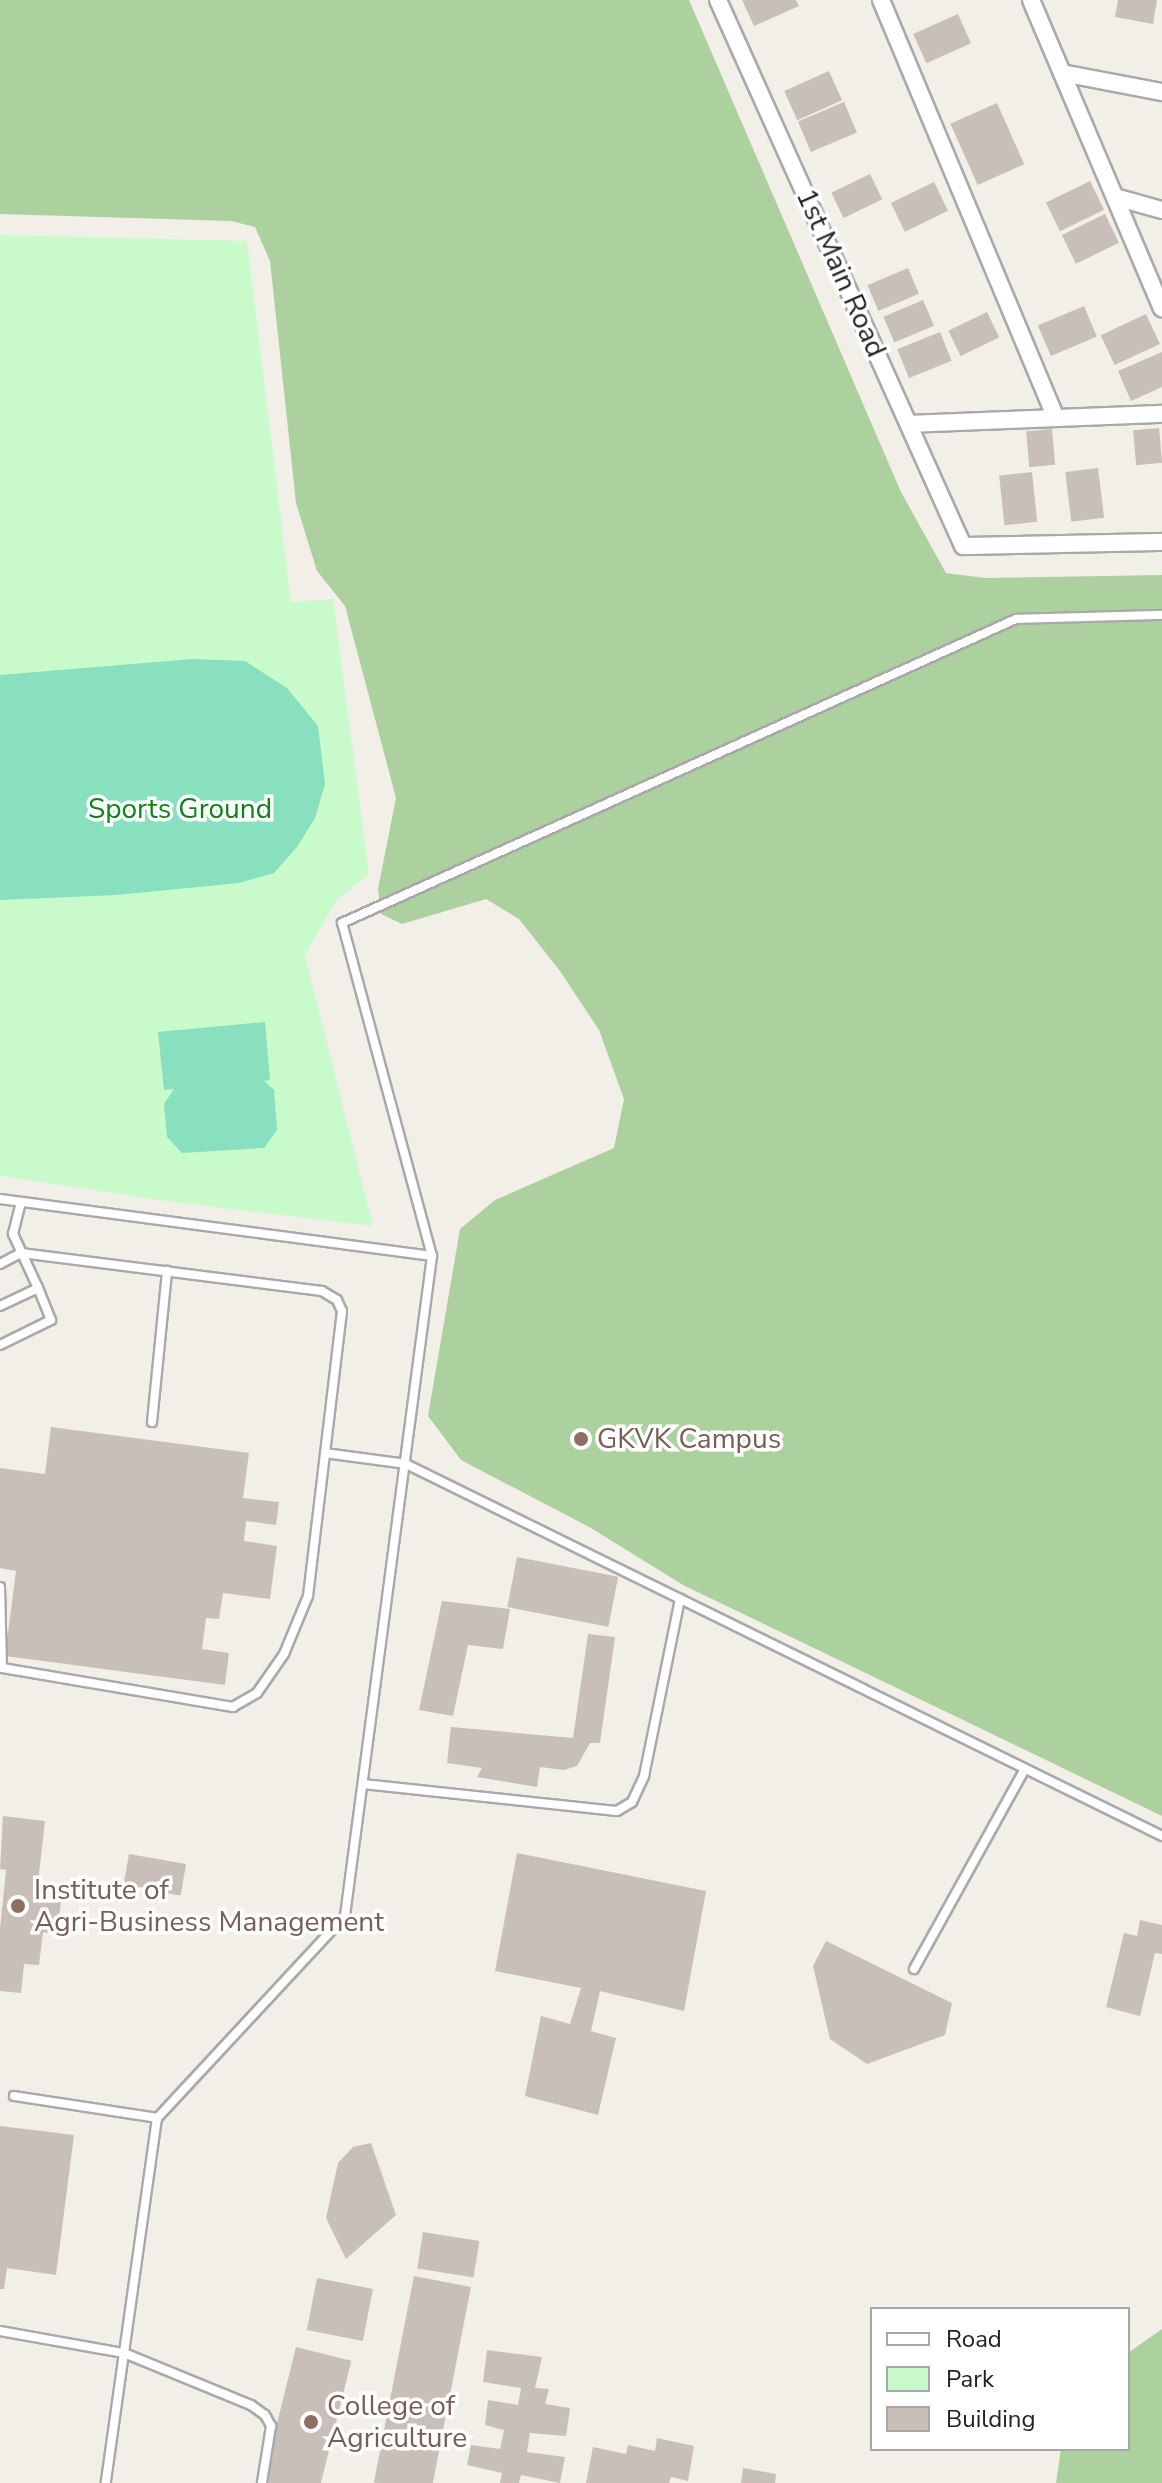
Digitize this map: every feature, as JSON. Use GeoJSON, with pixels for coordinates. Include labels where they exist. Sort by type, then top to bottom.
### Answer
{"type":"FeatureCollection","features":[{"type":"Feature","properties":{"kind":"street","name":"1st Main Road"},"geometry":{"type":"LineString","coordinates":[[718,0],[963,546],[1162,542]]}},
{"type":"Feature","properties":{"kind":"street"},"geometry":{"type":"LineString","coordinates":[[881,0],[1056,418]]}},
{"type":"Feature","properties":{"kind":"street"},"geometry":{"type":"LineString","coordinates":[[1031,0],[1162,308]]}},
{"type":"Feature","properties":{"kind":"street"},"geometry":{"type":"LineString","coordinates":[[1062,73],[1162,92]]}},
{"type":"Feature","properties":{"kind":"street"},"geometry":{"type":"LineString","coordinates":[[1115,197],[1162,210]]}},
{"type":"Feature","properties":{"kind":"street"},"geometry":{"type":"LineString","coordinates":[[909,424],[1162,414]]}},
{"type":"Feature","properties":{"kind":"lane"},"geometry":{"type":"LineString","coordinates":[[106,2483],[157,2118],[345,1916],[432,1256],[342,923],[1016,619],[1162,615]]}},
{"type":"Feature","properties":{"kind":"lane"},"geometry":{"type":"LineString","coordinates":[[0,1199],[432,1256]]}},
{"type":"Feature","properties":{"kind":"lane"},"geometry":{"type":"LineString","coordinates":[[0,1345],[51,1320],[13,1234],[21,1202]]}},
{"type":"Feature","properties":{"kind":"lane"},"geometry":{"type":"LineString","coordinates":[[0,1264],[21,1253],[322,1291],[337,1300],[342,1311],[308,1596],[284,1654],[257,1693],[233,1707],[2,1668],[0,1587]]}},
{"type":"Feature","properties":{"kind":"lane"},"geometry":{"type":"LineString","coordinates":[[152,1422],[167,1271]]}},
{"type":"Feature","properties":{"kind":"lane"},"geometry":{"type":"LineString","coordinates":[[0,1306],[38,1288]]}},
{"type":"Feature","properties":{"kind":"lane"},"geometry":{"type":"LineString","coordinates":[[325,1453],[406,1464],[1162,1836]]}},
{"type":"Feature","properties":{"kind":"lane"},"geometry":{"type":"LineString","coordinates":[[363,1784],[617,1811],[624,1807],[632,1802],[644,1776],[680,1599]]}},
{"type":"Feature","properties":{"kind":"lane"},"geometry":{"type":"LineString","coordinates":[[914,1969],[1025,1769]]}},
{"type":"Feature","properties":{"kind":"lane"},"geometry":{"type":"LineString","coordinates":[[14,2096],[157,2118]]}},
{"type":"Feature","properties":{"kind":"lane"},"geometry":{"type":"LineString","coordinates":[[0,2331],[124,2353],[251,2405],[265,2415],[271,2426],[262,2483]]}},
{"type":"Feature","properties":{"kind":"green space"},"geometry":{"type":"Polygon","coordinates":[[[0,0],[689,0],[901,492],[946,573],[985,578],[1162,575],[1162,1816],[683,1585],[591,1528],[461,1460],[428,1416],[460,1229],[495,1200],[614,1148],[624,1099],[599,1030],[560,971],[519,919],[486,899],[402,924],[381,914],[378,889],[396,798],[345,606],[317,571],[296,503],[270,261],[255,227],[231,221],[0,214],[0,0]]]}},
{"type":"Feature","properties":{"kind":"green space","name":"Sports Ground"},"geometry":{"type":"Polygon","coordinates":[[[0,235],[247,241],[291,602],[333,599],[369,874],[336,901],[305,955],[373,1226],[172,1202],[0,1176],[0,235]]]}},
{"type":"Feature","properties":{"kind":"green space"},"geometry":{"type":"Polygon","coordinates":[[[193,659],[245,661],[287,688],[318,726],[325,784],[315,818],[297,847],[274,873],[239,883],[117,895],[0,900],[0,675],[193,659]]]}},
{"type":"Feature","properties":{"kind":"green space"},"geometry":{"type":"Polygon","coordinates":[[[265,1022],[270,1080],[264,1081],[274,1090],[277,1130],[264,1148],[182,1153],[167,1137],[164,1104],[174,1089],[164,1090],[158,1032],[265,1022]]]}},
{"type":"Feature","properties":{"kind":"green space"},"geometry":{"type":"Polygon","coordinates":[[[1162,2329],[1162,2483],[1056,2483],[1061,2451],[1130,2451],[1130,2352],[1162,2329]]]}},
{"type":"Feature","properties":{"kind":"building"},"geometry":{"type":"Polygon","coordinates":[[[742,0],[796,0],[799,6],[754,26],[742,0]]]}},
{"type":"Feature","properties":{"kind":"building"},"geometry":{"type":"Polygon","coordinates":[[[1118,0],[1157,0],[1153,24],[1115,17],[1118,0]]]}},
{"type":"Feature","properties":{"kind":"building"},"geometry":{"type":"Polygon","coordinates":[[[958,14],[971,43],[926,63],[913,34],[958,14]]]}},
{"type":"Feature","properties":{"kind":"building"},"geometry":{"type":"Polygon","coordinates":[[[829,71],[842,100],[797,120],[784,91],[829,71]]]}},
{"type":"Feature","properties":{"kind":"building"},"geometry":{"type":"Polygon","coordinates":[[[844,102],[857,132],[811,152],[798,122],[844,102]]]}},
{"type":"Feature","properties":{"kind":"building"},"geometry":{"type":"Polygon","coordinates":[[[997,103],[1024,164],[978,185],[950,124],[997,103]]]}},
{"type":"Feature","properties":{"kind":"building"},"geometry":{"type":"Polygon","coordinates":[[[870,174],[882,199],[844,218],[831,193],[870,174]]]}},
{"type":"Feature","properties":{"kind":"building"},"geometry":{"type":"Polygon","coordinates":[[[1090,181],[1104,210],[1060,231],[1046,202],[1090,181]]]}},
{"type":"Feature","properties":{"kind":"building"},"geometry":{"type":"Polygon","coordinates":[[[934,182],[948,211],[905,232],[891,203],[934,182]]]}},
{"type":"Feature","properties":{"kind":"building"},"geometry":{"type":"Polygon","coordinates":[[[1105,214],[1119,243],[1076,264],[1062,235],[1105,214]]]}},
{"type":"Feature","properties":{"kind":"building"},"geometry":{"type":"Polygon","coordinates":[[[908,268],[919,294],[878,311],[867,285],[908,268]]]}},
{"type":"Feature","properties":{"kind":"building"},"geometry":{"type":"Polygon","coordinates":[[[923,300],[934,326],[894,343],[883,317],[923,300]]]}},
{"type":"Feature","properties":{"kind":"building"},"geometry":{"type":"Polygon","coordinates":[[[1084,306],[1097,336],[1051,356],[1038,326],[1084,306]]]}},
{"type":"Feature","properties":{"kind":"building"},"geometry":{"type":"Polygon","coordinates":[[[987,312],[999,337],[961,356],[948,331],[987,312]]]}},
{"type":"Feature","properties":{"kind":"building"},"geometry":{"type":"Polygon","coordinates":[[[1146,314],[1160,344],[1115,365],[1101,335],[1146,314]]]}},
{"type":"Feature","properties":{"kind":"building"},"geometry":{"type":"Polygon","coordinates":[[[940,332],[952,361],[909,378],[897,349],[940,332]]]}},
{"type":"Feature","properties":{"kind":"building"},"geometry":{"type":"Polygon","coordinates":[[[1162,352],[1162,387],[1131,401],[1118,371],[1162,352]]]}},
{"type":"Feature","properties":{"kind":"building"},"geometry":{"type":"Polygon","coordinates":[[[1159,428],[1162,463],[1136,465],[1133,430],[1159,428]]]}},
{"type":"Feature","properties":{"kind":"building"},"geometry":{"type":"Polygon","coordinates":[[[1052,429],[1055,465],[1029,467],[1026,431],[1052,429]]]}},
{"type":"Feature","properties":{"kind":"building"},"geometry":{"type":"Polygon","coordinates":[[[1098,468],[1104,518],[1071,522],[1065,472],[1098,468]]]}},
{"type":"Feature","properties":{"kind":"building"},"geometry":{"type":"Polygon","coordinates":[[[1032,472],[1037,522],[1004,525],[999,475],[1032,472]]]}},
{"type":"Feature","properties":{"kind":"building"},"geometry":{"type":"Polygon","coordinates":[[[51,1427],[249,1453],[243,1498],[279,1502],[276,1525],[246,1521],[244,1541],[277,1546],[270,1599],[223,1593],[219,1619],[206,1618],[202,1649],[229,1653],[225,1685],[5,1656],[16,1571],[0,1568],[0,1468],[45,1474],[51,1427]]]}},
{"type":"Feature","properties":{"kind":"building"},"geometry":{"type":"Polygon","coordinates":[[[517,1557],[618,1577],[608,1627],[507,1607],[517,1557]]]}},
{"type":"Feature","properties":{"kind":"building"},"geometry":{"type":"Polygon","coordinates":[[[442,1601],[510,1609],[503,1649],[468,1645],[453,1716],[419,1710],[442,1601]]]}},
{"type":"Feature","properties":{"kind":"building"},"geometry":{"type":"Polygon","coordinates":[[[588,1634],[615,1637],[600,1743],[590,1743],[577,1766],[564,1770],[540,1767],[537,1787],[477,1777],[482,1768],[447,1763],[451,1727],[573,1738],[588,1634]]]}},
{"type":"Feature","properties":{"kind":"building"},"geometry":{"type":"Polygon","coordinates":[[[3,1816],[45,1821],[37,1891],[62,1894],[57,1934],[43,1932],[39,1965],[24,1964],[21,1993],[0,1991],[0,1929],[6,1870],[0,1869],[3,1816]]]}},
{"type":"Feature","properties":{"kind":"building"},"geometry":{"type":"Polygon","coordinates":[[[517,1853],[706,1891],[684,2011],[600,1991],[591,2031],[616,2038],[598,2115],[525,2096],[541,2016],[570,2024],[581,1988],[495,1971],[517,1853]]]}},
{"type":"Feature","properties":{"kind":"building"},"geometry":{"type":"Polygon","coordinates":[[[129,1854],[186,1864],[181,1896],[123,1886],[129,1854]]]}},
{"type":"Feature","properties":{"kind":"building"},"geometry":{"type":"Polygon","coordinates":[[[1140,1920],[1162,1925],[1162,1954],[1155,1953],[1140,2016],[1106,2007],[1124,1933],[1137,1936],[1140,1920]]]}},
{"type":"Feature","properties":{"kind":"building"},"geometry":{"type":"Polygon","coordinates":[[[826,1941],[952,2003],[945,2035],[867,2064],[830,2039],[813,1966],[826,1941]]]}},
{"type":"Feature","properties":{"kind":"building"},"geometry":{"type":"Polygon","coordinates":[[[0,2126],[74,2135],[56,2275],[7,2268],[4,2289],[0,2289],[0,2126]]]}},
{"type":"Feature","properties":{"kind":"building"},"geometry":{"type":"Polygon","coordinates":[[[371,2143],[396,2215],[346,2259],[326,2218],[338,2163],[353,2147],[371,2143]]]}},
{"type":"Feature","properties":{"kind":"building"},"geometry":{"type":"Polygon","coordinates":[[[423,2232],[479,2241],[474,2277],[417,2269],[423,2232]]]}},
{"type":"Feature","properties":{"kind":"building"},"geometry":{"type":"Polygon","coordinates":[[[414,2276],[471,2287],[433,2483],[374,2482],[414,2276]]]}},
{"type":"Feature","properties":{"kind":"building"},"geometry":{"type":"Polygon","coordinates":[[[317,2278],[373,2289],[363,2341],[307,2330],[317,2278]]]}},
{"type":"Feature","properties":{"kind":"building","name":"College of Agriculture"},"geometry":{"type":"Polygon","coordinates":[[[296,2347],[351,2361],[321,2483],[263,2481],[296,2347]]]}},
{"type":"Feature","properties":{"kind":"building"},"geometry":{"type":"Polygon","coordinates":[[[487,2350],[542,2357],[535,2388],[549,2389],[545,2404],[570,2408],[566,2436],[530,2433],[527,2452],[565,2457],[560,2483],[521,2475],[519,2483],[500,2483],[502,2473],[467,2465],[471,2445],[500,2449],[504,2430],[485,2425],[488,2400],[518,2405],[521,2388],[483,2382],[487,2350]]]}},
{"type":"Feature","properties":{"kind":"building"},"geometry":{"type":"Polygon","coordinates":[[[657,2438],[694,2446],[688,2481],[671,2477],[669,2483],[586,2483],[593,2447],[626,2454],[628,2445],[655,2451],[657,2438]]]}},
{"type":"Feature","properties":{"kind":"building"},"geometry":{"type":"Polygon","coordinates":[[[743,2468],[776,2474],[775,2483],[741,2483],[743,2468]]]}},
{"type":"Feature","properties":{"kind":"place","name":"GKVK Campus"},"geometry":{"type":"Point","coordinates":[581,1439]}},
{"type":"Feature","properties":{"kind":"place","name":"Institute of Agri-Business Management"},"geometry":{"type":"Point","coordinates":[18,1906]}},
{"type":"Feature","properties":{"kind":"place","name":"College of Agriculture"},"geometry":{"type":"Point","coordinates":[311,2422]}}]}
